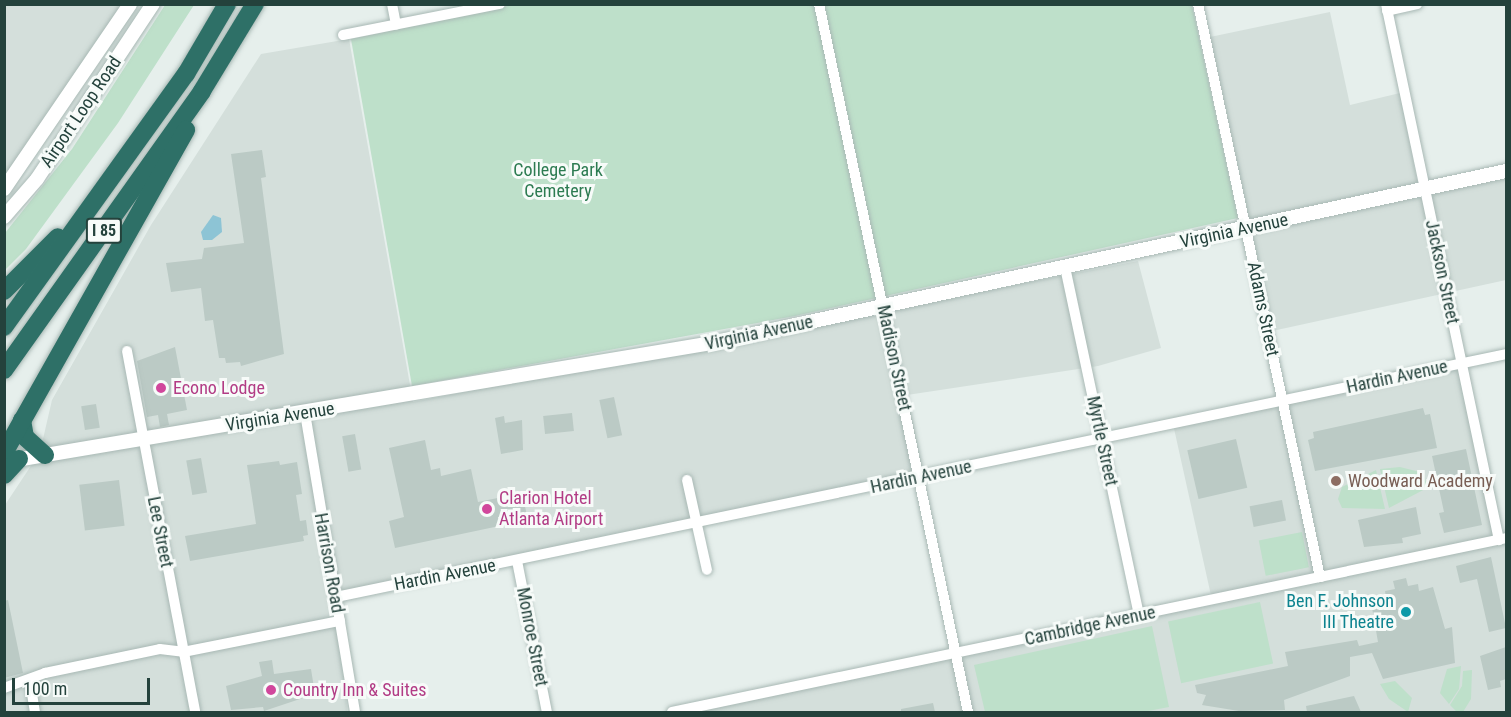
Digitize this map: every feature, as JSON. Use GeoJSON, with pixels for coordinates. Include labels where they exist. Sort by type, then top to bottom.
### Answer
{"type":"FeatureCollection","features":[{"type":"Feature","properties":{"kind":"highway","name":"I 85"},"geometry":{"type":"LineString","coordinates":[[4,327],[186,74],[227,4]]}},
{"type":"Feature","properties":{"kind":"highway","name":"I 85"},"geometry":{"type":"LineString","coordinates":[[4,370],[202,91],[255,4]]}},
{"type":"Feature","properties":{"kind":"highway"},"geometry":{"type":"LineString","coordinates":[[4,291],[89,200],[161,93],[186,74]]}},
{"type":"Feature","properties":{"kind":"highway"},"geometry":{"type":"LineString","coordinates":[[4,475],[22,420],[150,198],[202,91]]}},
{"type":"Feature","properties":{"kind":"highway"},"geometry":{"type":"LineString","coordinates":[[22,420],[25,437],[45,455]]}},
{"type":"Feature","properties":{"kind":"main road","name":"Airport Loop Road"},"geometry":{"type":"LineString","coordinates":[[4,189],[130,4]]}},
{"type":"Feature","properties":{"kind":"main road","name":"Airport Loop Road"},"geometry":{"type":"LineString","coordinates":[[4,217],[37,178],[153,4]]}},
{"type":"Feature","properties":{"kind":"main road","name":"Virginia Avenue"},"geometry":{"type":"LineString","coordinates":[[9,458],[45,455],[143,440],[705,344],[1506,171]]}},
{"type":"Feature","properties":{"kind":"street"},"geometry":{"type":"LineString","coordinates":[[392,4],[396,25]]}},
{"type":"Feature","properties":{"kind":"street","name":"Madison Street"},"geometry":{"type":"LineString","coordinates":[[819,4],[968,712]]}},
{"type":"Feature","properties":{"kind":"street","name":"Adams Street"},"geometry":{"type":"LineString","coordinates":[[1198,4],[1320,578]]}},
{"type":"Feature","properties":{"kind":"street"},"geometry":{"type":"LineString","coordinates":[[1387,8],[1418,4]]}},
{"type":"Feature","properties":{"kind":"street"},"geometry":{"type":"LineString","coordinates":[[343,35],[496,5]]}},
{"type":"Feature","properties":{"kind":"street","name":"Jackson Street"},"geometry":{"type":"LineString","coordinates":[[1387,8],[1461,363],[1503,539]]}},
{"type":"Feature","properties":{"kind":"street","name":"Myrtle Street"},"geometry":{"type":"LineString","coordinates":[[1065,267],[1139,615]]}},
{"type":"Feature","properties":{"kind":"street","name":"Lee Street"},"geometry":{"type":"LineString","coordinates":[[127,351],[195,712]]}},
{"type":"Feature","properties":{"kind":"street","name":"Hardin Avenue"},"geometry":{"type":"LineString","coordinates":[[336,597],[1102,440],[1506,354]]}},
{"type":"Feature","properties":{"kind":"street","name":"Harrison Road"},"geometry":{"type":"LineString","coordinates":[[305,413],[355,712]]}},
{"type":"Feature","properties":{"kind":"street"},"geometry":{"type":"LineString","coordinates":[[687,480],[707,570]]}},
{"type":"Feature","properties":{"kind":"street","name":"Cambridge Avenue"},"geometry":{"type":"LineString","coordinates":[[672,712],[1503,539]]}},
{"type":"Feature","properties":{"kind":"street","name":"Monroe Street"},"geometry":{"type":"LineString","coordinates":[[517,561],[548,712]]}},
{"type":"Feature","properties":{"kind":"street"},"geometry":{"type":"LineString","coordinates":[[4,688],[30,681],[45,673],[160,649],[183,652],[340,621]]}},
{"type":"Feature","properties":{"kind":"street"},"geometry":{"type":"LineString","coordinates":[[30,681],[35,712]]}},
{"type":"Feature","properties":{"kind":"shaded area"},"geometry":{"type":"Polygon","coordinates":[[[4,5],[123,5],[4,181],[4,5]]]}},
{"type":"Feature","properties":{"kind":"shaded area"},"geometry":{"type":"Polygon","coordinates":[[[1330,12],[1350,105],[1400,93],[1420,195],[1506,177],[1506,280],[1263,333],[1210,37],[1330,12]]]}},
{"type":"Feature","properties":{"kind":"shaded area"},"geometry":{"type":"Polygon","coordinates":[[[349,39],[413,402],[1138,261],[1161,348],[1098,366],[907,395],[923,471],[341,596],[347,712],[5,712],[5,505],[40,452],[52,400],[151,225],[261,54],[349,39]]]}},
{"type":"Feature","properties":{"kind":"shaded area","name":"Woodward Academy"},"geometry":{"type":"Polygon","coordinates":[[[1461,363],[1499,539],[1506,538],[1506,712],[672,712],[1212,600],[1173,424],[1461,363]]]}},
{"type":"Feature","properties":{"kind":"green space","name":"College Park Cemetery"},"geometry":{"type":"Polygon","coordinates":[[[517,4],[1192,5],[1238,218],[795,316],[412,386],[351,39],[517,4]]]}},
{"type":"Feature","properties":{"kind":"green space"},"geometry":{"type":"Polygon","coordinates":[[[165,5],[194,5],[118,123],[26,249],[5,270],[5,233],[72,149],[165,5]]]}},
{"type":"Feature","properties":{"kind":"green space"},"geometry":{"type":"Polygon","coordinates":[[[1400,467],[1424,473],[1427,488],[1389,508],[1380,469],[1400,467]]]}},
{"type":"Feature","properties":{"kind":"green space"},"geometry":{"type":"Polygon","coordinates":[[[1376,470],[1385,509],[1342,508],[1338,499],[1342,487],[1376,470]]]}},
{"type":"Feature","properties":{"kind":"green space"},"geometry":{"type":"Polygon","coordinates":[[[1302,532],[1309,567],[1266,576],[1259,540],[1302,532]]]}},
{"type":"Feature","properties":{"kind":"green space"},"geometry":{"type":"Polygon","coordinates":[[[1260,602],[1273,664],[1181,683],[1168,622],[1260,602]]]}},
{"type":"Feature","properties":{"kind":"green space"},"geometry":{"type":"Polygon","coordinates":[[[1152,626],[1169,707],[1143,712],[985,712],[974,665],[1152,626]]]}},
{"type":"Feature","properties":{"kind":"green space"},"geometry":{"type":"Polygon","coordinates":[[[1461,666],[1459,689],[1449,704],[1440,693],[1447,669],[1461,666]]]}},
{"type":"Feature","properties":{"kind":"green space"},"geometry":{"type":"Polygon","coordinates":[[[1472,670],[1471,699],[1463,712],[1457,712],[1450,705],[1462,686],[1463,671],[1472,670]]]}},
{"type":"Feature","properties":{"kind":"green space"},"geometry":{"type":"Polygon","coordinates":[[[1395,681],[1412,698],[1408,712],[1389,699],[1380,684],[1395,681]]]}},
{"type":"Feature","properties":{"kind":"water"},"geometry":{"type":"Polygon","coordinates":[[[213,215],[221,218],[222,232],[212,240],[203,240],[201,232],[213,215]]]}},
{"type":"Feature","properties":{"kind":"building"},"geometry":{"type":"Polygon","coordinates":[[[262,150],[266,177],[261,178],[284,354],[241,366],[240,362],[226,363],[225,358],[219,358],[213,320],[205,321],[201,288],[171,292],[166,263],[202,259],[204,248],[244,243],[231,154],[262,150]]]}},
{"type":"Feature","properties":{"kind":"building","name":"Econo Lodge"},"geometry":{"type":"Polygon","coordinates":[[[175,347],[187,410],[167,414],[169,425],[160,427],[158,415],[147,417],[137,361],[175,347]]]}},
{"type":"Feature","properties":{"kind":"building"},"geometry":{"type":"Polygon","coordinates":[[[614,397],[622,435],[607,438],[599,400],[614,397]]]}},
{"type":"Feature","properties":{"kind":"building"},"geometry":{"type":"Polygon","coordinates":[[[96,404],[100,428],[85,430],[81,406],[96,404]]]}},
{"type":"Feature","properties":{"kind":"building"},"geometry":{"type":"Polygon","coordinates":[[[1423,408],[1425,415],[1430,414],[1437,448],[1315,471],[1308,440],[1314,438],[1313,432],[1423,408]]]}},
{"type":"Feature","properties":{"kind":"building"},"geometry":{"type":"Polygon","coordinates":[[[572,413],[574,431],[545,434],[543,416],[572,413]]]}},
{"type":"Feature","properties":{"kind":"building"},"geometry":{"type":"Polygon","coordinates":[[[504,416],[505,423],[522,420],[523,450],[501,454],[495,418],[504,416]]]}},
{"type":"Feature","properties":{"kind":"building"},"geometry":{"type":"Polygon","coordinates":[[[355,434],[361,469],[348,472],[342,436],[355,434]]]}},
{"type":"Feature","properties":{"kind":"building"},"geometry":{"type":"Polygon","coordinates":[[[1236,439],[1247,488],[1199,499],[1187,450],[1236,439]]]}},
{"type":"Feature","properties":{"kind":"building","name":"Clarion Hotel Atlanta Airport"},"geometry":{"type":"Polygon","coordinates":[[[425,440],[431,470],[440,468],[441,476],[471,469],[478,502],[522,493],[528,520],[395,548],[389,521],[404,517],[389,448],[425,440]]]}},
{"type":"Feature","properties":{"kind":"building"},"geometry":{"type":"Polygon","coordinates":[[[1466,449],[1482,525],[1444,533],[1439,513],[1444,512],[1432,456],[1466,449]]]}},
{"type":"Feature","properties":{"kind":"building"},"geometry":{"type":"Polygon","coordinates":[[[201,458],[207,492],[192,495],[186,461],[201,458]]]}},
{"type":"Feature","properties":{"kind":"building"},"geometry":{"type":"Polygon","coordinates":[[[279,461],[280,465],[297,462],[302,494],[296,495],[300,521],[306,520],[308,535],[303,536],[304,541],[190,561],[185,536],[256,524],[247,465],[279,461]]]}},
{"type":"Feature","properties":{"kind":"building"},"geometry":{"type":"Polygon","coordinates":[[[119,480],[125,526],[85,531],[79,485],[119,480]]]}},
{"type":"Feature","properties":{"kind":"building"},"geometry":{"type":"Polygon","coordinates":[[[1282,500],[1286,521],[1254,527],[1250,506],[1282,500]]]}},
{"type":"Feature","properties":{"kind":"building"},"geometry":{"type":"Polygon","coordinates":[[[1416,507],[1421,534],[1402,538],[1403,543],[1364,547],[1358,520],[1416,507]]]}},
{"type":"Feature","properties":{"kind":"building"},"geometry":{"type":"Polygon","coordinates":[[[1491,557],[1506,628],[1489,632],[1477,579],[1460,583],[1456,566],[1491,557]]]}},
{"type":"Feature","properties":{"kind":"building"},"geometry":{"type":"Polygon","coordinates":[[[1406,578],[1408,586],[1418,584],[1419,591],[1433,587],[1445,629],[1452,627],[1455,663],[1383,679],[1372,653],[1350,657],[1350,676],[1284,700],[1285,710],[1239,711],[1202,705],[1206,695],[1197,693],[1195,685],[1288,666],[1285,652],[1357,640],[1359,646],[1378,642],[1371,602],[1386,598],[1385,591],[1395,589],[1393,581],[1406,578]]]}},
{"type":"Feature","properties":{"kind":"building"},"geometry":{"type":"Polygon","coordinates":[[[8,600],[23,673],[4,678],[4,601],[8,600]]]}},
{"type":"Feature","properties":{"kind":"building"},"geometry":{"type":"Polygon","coordinates":[[[1506,647],[1506,679],[1500,681],[1501,687],[1488,690],[1480,656],[1506,647]]]}},
{"type":"Feature","properties":{"kind":"building","name":"Country Inn & Suites"},"geometry":{"type":"Polygon","coordinates":[[[272,660],[274,674],[311,669],[315,694],[264,711],[263,707],[231,710],[226,686],[262,676],[259,662],[272,660]]]}},
{"type":"Feature","properties":{"kind":"building"},"geometry":{"type":"Polygon","coordinates":[[[1354,696],[1361,712],[1307,712],[1306,706],[1354,696]]]}},
{"type":"Feature","properties":{"kind":"building"},"geometry":{"type":"Polygon","coordinates":[[[933,703],[935,712],[901,712],[901,709],[933,703]]]}},
{"type":"Feature","properties":{"kind":"place","name":"Econo Lodge"},"geometry":{"type":"Point","coordinates":[161,388]}},
{"type":"Feature","properties":{"kind":"place","name":"Woodward Academy"},"geometry":{"type":"Point","coordinates":[1336,481]}},
{"type":"Feature","properties":{"kind":"place","name":"Clarion Hotel Atlanta Airport"},"geometry":{"type":"Point","coordinates":[487,509]}},
{"type":"Feature","properties":{"kind":"place","name":"Ben F. Johnson III Theatre"},"geometry":{"type":"Point","coordinates":[1406,612]}},
{"type":"Feature","properties":{"kind":"place","name":"Country Inn & Suites"},"geometry":{"type":"Point","coordinates":[271,690]}}]}
